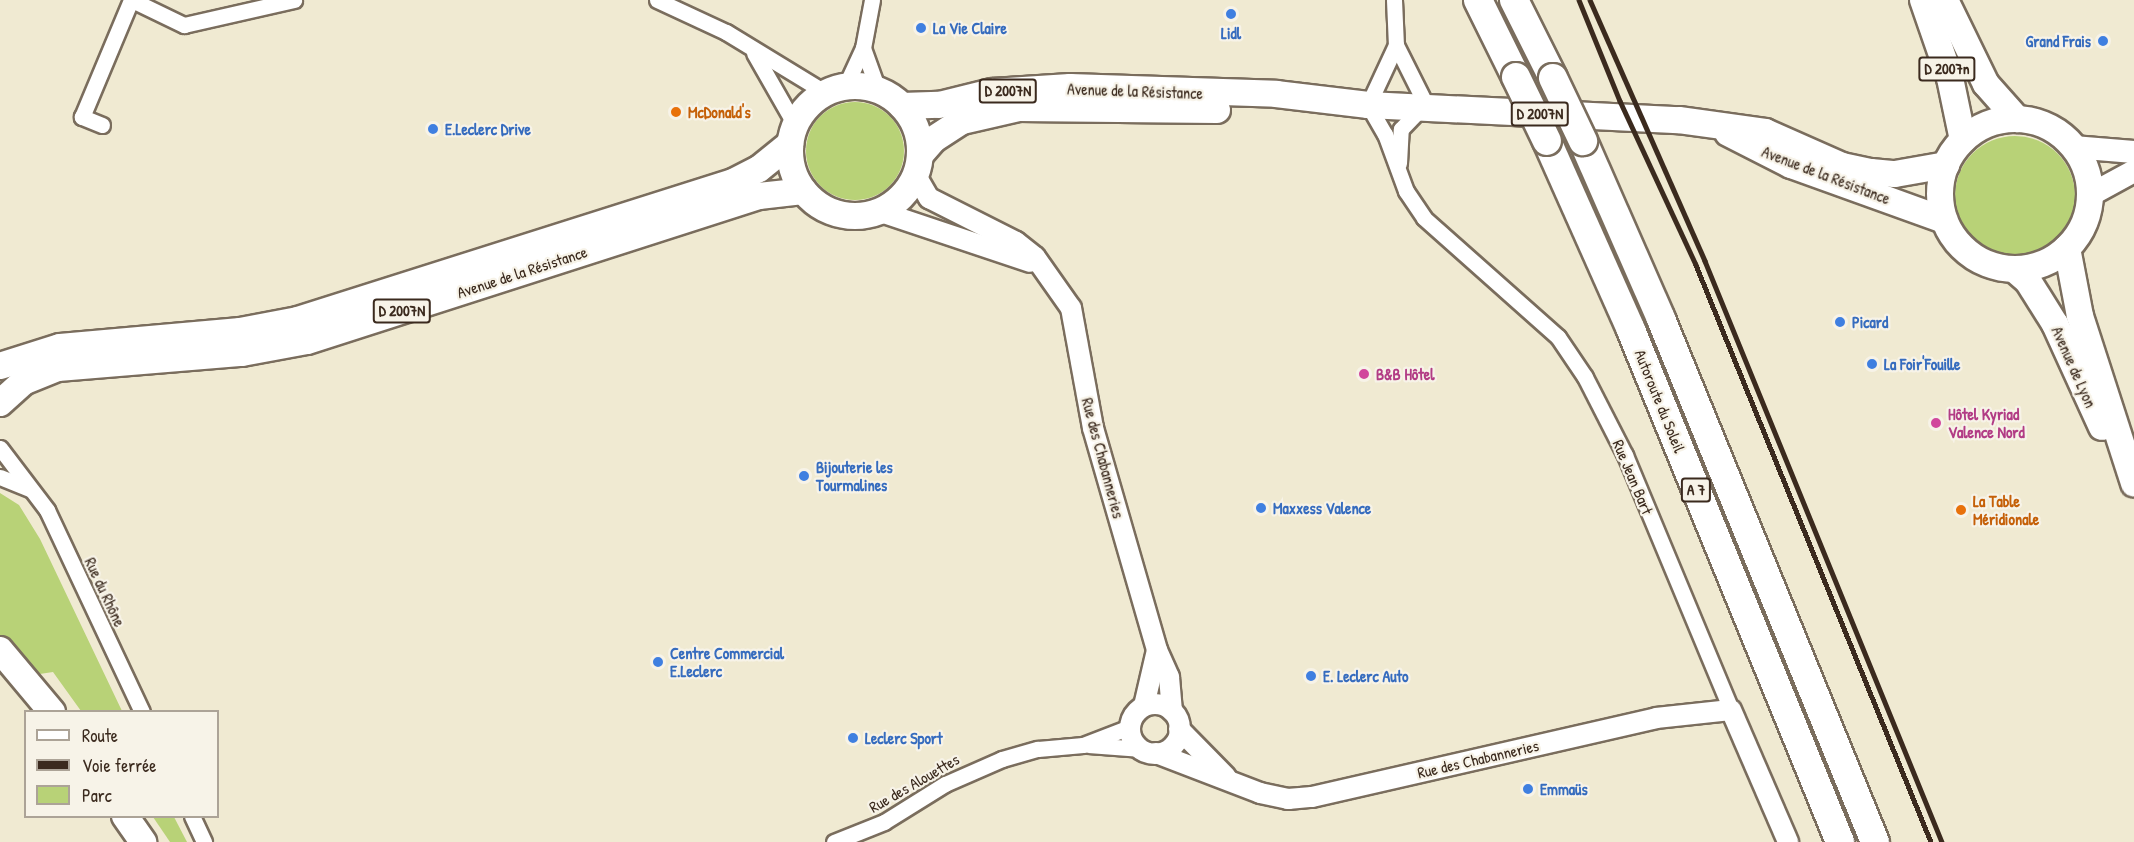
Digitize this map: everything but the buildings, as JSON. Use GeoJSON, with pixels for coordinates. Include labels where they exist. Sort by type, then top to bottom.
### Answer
{"type":"FeatureCollection","features":[{"type":"Feature","properties":{"kind":"highway","name":"Autoroute du Soleil"},"geometry":{"type":"LineString","coordinates":[[1478,0],[1547,141],[1631,330],[1840,842]]}},
{"type":"Feature","properties":{"kind":"highway","name":"Autoroute du Soleil"},"geometry":{"type":"LineString","coordinates":[[1514,0],[1583,141],[1661,319],[1875,842]]}},
{"type":"Feature","properties":{"kind":"main road","name":"D 2007n"},"geometry":{"type":"LineString","coordinates":[[1923,0],[1950,78],[1963,140]]}},
{"type":"Feature","properties":{"kind":"main road","name":"D 2007n"},"geometry":{"type":"LineString","coordinates":[[1945,0],[1986,84],[2017,119]]}},
{"type":"Feature","properties":{"kind":"main road","name":"Avenue de la Résistance"},"geometry":{"type":"LineString","coordinates":[[902,106],[927,107],[993,92],[1070,87],[1276,94],[1425,109],[1711,124],[1765,132],[1842,166],[1871,172],[1895,174],[1946,165]]}},
{"type":"Feature","properties":{"kind":"main road"},"geometry":{"type":"LineString","coordinates":[[835,90],[878,90],[902,106],[916,129],[918,165],[900,197],[878,211],[856,215],[833,211],[804,191],[795,177],[793,134],[803,112],[835,90]]}},
{"type":"Feature","properties":{"kind":"main road","name":"Avenue de la Résistance"},"geometry":{"type":"LineString","coordinates":[[918,165],[934,139],[962,121],[1019,108],[1273,110],[1368,105]]}},
{"type":"Feature","properties":{"kind":"main road"},"geometry":{"type":"LineString","coordinates":[[2017,119],[2048,127],[2073,147],[2082,162],[2090,195],[2083,224],[2067,248],[2051,260],[2014,269],[1983,262],[1970,254],[1944,220],[1940,193],[1946,165],[1963,140],[1979,128],[2017,119]]}},
{"type":"Feature","properties":{"kind":"main road","name":"Avenue de la Résistance"},"geometry":{"type":"LineString","coordinates":[[1711,124],[1791,165],[1944,220]]}},
{"type":"Feature","properties":{"kind":"main road","name":"Avenue de la Résistance"},"geometry":{"type":"LineString","coordinates":[[0,366],[60,347],[240,331],[298,320],[734,182],[759,169],[793,134]]}},
{"type":"Feature","properties":{"kind":"main road"},"geometry":{"type":"LineString","coordinates":[[2073,147],[2134,152]]}},
{"type":"Feature","properties":{"kind":"main road"},"geometry":{"type":"LineString","coordinates":[[2090,195],[2134,171]]}},
{"type":"Feature","properties":{"kind":"main road","name":"Avenue de la Résistance"},"geometry":{"type":"LineString","coordinates":[[0,403],[23,382],[58,368],[242,353],[307,341],[759,196],[804,191]]}},
{"type":"Feature","properties":{"kind":"main road","name":"Avenue de Lyon"},"geometry":{"type":"LineString","coordinates":[[2067,248],[2080,316],[2131,477]]}},
{"type":"Feature","properties":{"kind":"main road","name":"Avenue de Lyon"},"geometry":{"type":"LineString","coordinates":[[2014,269],[2028,281],[2050,315],[2094,412],[2131,477]]}},
{"type":"Feature","properties":{"kind":"main road"},"geometry":{"type":"LineString","coordinates":[[0,650],[51,710]]}},
{"type":"Feature","properties":{"kind":"main road"},"geometry":{"type":"LineString","coordinates":[[0,675],[30,710]]}},
{"type":"Feature","properties":{"kind":"main road"},"geometry":{"type":"LineString","coordinates":[[126,818],[143,842]]}},
{"type":"Feature","properties":{"kind":"street"},"geometry":{"type":"LineString","coordinates":[[102,125],[82,117],[131,0],[184,25],[294,0]]}},
{"type":"Feature","properties":{"kind":"street"},"geometry":{"type":"LineString","coordinates":[[657,0],[726,32],[753,51],[835,90],[863,48],[872,0]]}},
{"type":"Feature","properties":{"kind":"street"},"geometry":{"type":"LineString","coordinates":[[1394,0],[1396,45],[1425,109]]}},
{"type":"Feature","properties":{"kind":"street"},"geometry":{"type":"LineString","coordinates":[[1368,105],[1396,45]]}},
{"type":"Feature","properties":{"kind":"street"},"geometry":{"type":"LineString","coordinates":[[863,48],[878,90]]}},
{"type":"Feature","properties":{"kind":"street"},"geometry":{"type":"LineString","coordinates":[[753,51],[793,134]]}},
{"type":"Feature","properties":{"kind":"street","name":"Rue Jean Bart"},"geometry":{"type":"LineString","coordinates":[[1368,105],[1399,166],[1406,191],[1424,218],[1558,337],[1585,377],[1625,455],[1788,842]]}},
{"type":"Feature","properties":{"kind":"street","name":"Rue Jean Bart"},"geometry":{"type":"LineString","coordinates":[[1399,166],[1401,129],[1425,109]]}},
{"type":"Feature","properties":{"kind":"street","name":"Rue des Chabanneries"},"geometry":{"type":"LineString","coordinates":[[918,165],[929,198],[1016,242],[1046,270],[1071,308],[1093,428],[1156,650],[1168,677],[1176,720],[1227,779]]}},
{"type":"Feature","properties":{"kind":"street"},"geometry":{"type":"LineString","coordinates":[[878,211],[1017,256],[1046,270]]}},
{"type":"Feature","properties":{"kind":"street","name":"Rue du Rhône"},"geometry":{"type":"LineString","coordinates":[[0,448],[33,490],[57,528],[142,710]]}},
{"type":"Feature","properties":{"kind":"street"},"geometry":{"type":"LineString","coordinates":[[0,477],[33,490]]}},
{"type":"Feature","properties":{"kind":"street","name":"Rue des Chabanneries"},"geometry":{"type":"LineString","coordinates":[[1144,706],[1156,650]]}},
{"type":"Feature","properties":{"kind":"street"},"geometry":{"type":"LineString","coordinates":[[1083,745],[1149,751],[1173,746],[1176,720],[1154,704],[1144,706],[1136,713],[1130,727],[1131,735],[1149,751]]}},
{"type":"Feature","properties":{"kind":"street","name":"Rue des Chabanneries"},"geometry":{"type":"LineString","coordinates":[[1149,751],[1185,767],[1288,799],[1312,797],[1656,718],[1731,710]]}},
{"type":"Feature","properties":{"kind":"street"},"geometry":{"type":"LineString","coordinates":[[1083,745],[1130,727]]}},
{"type":"Feature","properties":{"kind":"street","name":"Rue des Alouettes"},"geometry":{"type":"LineString","coordinates":[[834,842],[884,822],[945,784],[1002,759],[1038,749],[1083,745]]}},
{"type":"Feature","properties":{"kind":"street"},"geometry":{"type":"LineString","coordinates":[[193,818],[204,842]]}},
{"type":"Feature","properties":{"kind":"green space"},"geometry":{"type":"Polygon","coordinates":[[[855,102],[874,106],[890,116],[900,132],[904,151],[900,170],[890,186],[874,196],[855,200],[836,196],[820,186],[810,170],[806,151],[810,132],[820,116],[836,106],[855,102]]]}},
{"type":"Feature","properties":{"kind":"green space"},"geometry":{"type":"Polygon","coordinates":[[[2015,136],[2038,140],[2058,153],[2071,173],[2075,196],[2071,219],[2058,239],[2038,252],[2015,256],[1992,252],[1972,239],[1959,219],[1955,196],[1959,173],[1972,153],[1992,140],[2015,136]]]}},
{"type":"Feature","properties":{"kind":"green space"},"geometry":{"type":"Polygon","coordinates":[[[0,493],[19,505],[40,539],[122,710],[80,710],[53,672],[33,675],[0,635],[0,493]]]}},
{"type":"Feature","properties":{"kind":"green space"},"geometry":{"type":"Polygon","coordinates":[[[154,818],[175,818],[187,842],[170,842],[154,818]]]}},
{"type":"Feature","properties":{"kind":"railway"},"geometry":{"type":"LineString","coordinates":[[1579,0],[1620,101],[1696,265],[1931,842]]}},
{"type":"Feature","properties":{"kind":"railway"},"geometry":{"type":"LineString","coordinates":[[1590,0],[1705,261],[1942,842]]}},
{"type":"Feature","properties":{"kind":"place","name":"Lidl"},"geometry":{"type":"Point","coordinates":[1231,14]}},
{"type":"Feature","properties":{"kind":"place","name":"La Vie Claire"},"geometry":{"type":"Point","coordinates":[921,28]}},
{"type":"Feature","properties":{"kind":"place","name":"Grand Frais"},"geometry":{"type":"Point","coordinates":[2103,41]}},
{"type":"Feature","properties":{"kind":"place","name":"McDonald's"},"geometry":{"type":"Point","coordinates":[676,112]}},
{"type":"Feature","properties":{"kind":"place","name":"E.Leclerc Drive"},"geometry":{"type":"Point","coordinates":[433,129]}},
{"type":"Feature","properties":{"kind":"place","name":"Picard"},"geometry":{"type":"Point","coordinates":[1840,322]}},
{"type":"Feature","properties":{"kind":"place","name":"La Foir'Fouille"},"geometry":{"type":"Point","coordinates":[1872,364]}},
{"type":"Feature","properties":{"kind":"place","name":"B&B Hôtel"},"geometry":{"type":"Point","coordinates":[1364,374]}},
{"type":"Feature","properties":{"kind":"place","name":"Hôtel Kyriad Valence Nord"},"geometry":{"type":"Point","coordinates":[1936,423]}},
{"type":"Feature","properties":{"kind":"place","name":"Bijouterie les Tourmalines"},"geometry":{"type":"Point","coordinates":[804,476]}},
{"type":"Feature","properties":{"kind":"place","name":"Maxxess Valence"},"geometry":{"type":"Point","coordinates":[1261,508]}},
{"type":"Feature","properties":{"kind":"place","name":"La Table Méridionale"},"geometry":{"type":"Point","coordinates":[1961,510]}},
{"type":"Feature","properties":{"kind":"place","name":"Centre Commercial E.Leclerc"},"geometry":{"type":"Point","coordinates":[658,662]}},
{"type":"Feature","properties":{"kind":"place","name":"E. Leclerc Auto"},"geometry":{"type":"Point","coordinates":[1311,676]}},
{"type":"Feature","properties":{"kind":"place","name":"Leclerc Sport"},"geometry":{"type":"Point","coordinates":[853,738]}},
{"type":"Feature","properties":{"kind":"place","name":"Emmaüs"},"geometry":{"type":"Point","coordinates":[1528,789]}}]}
